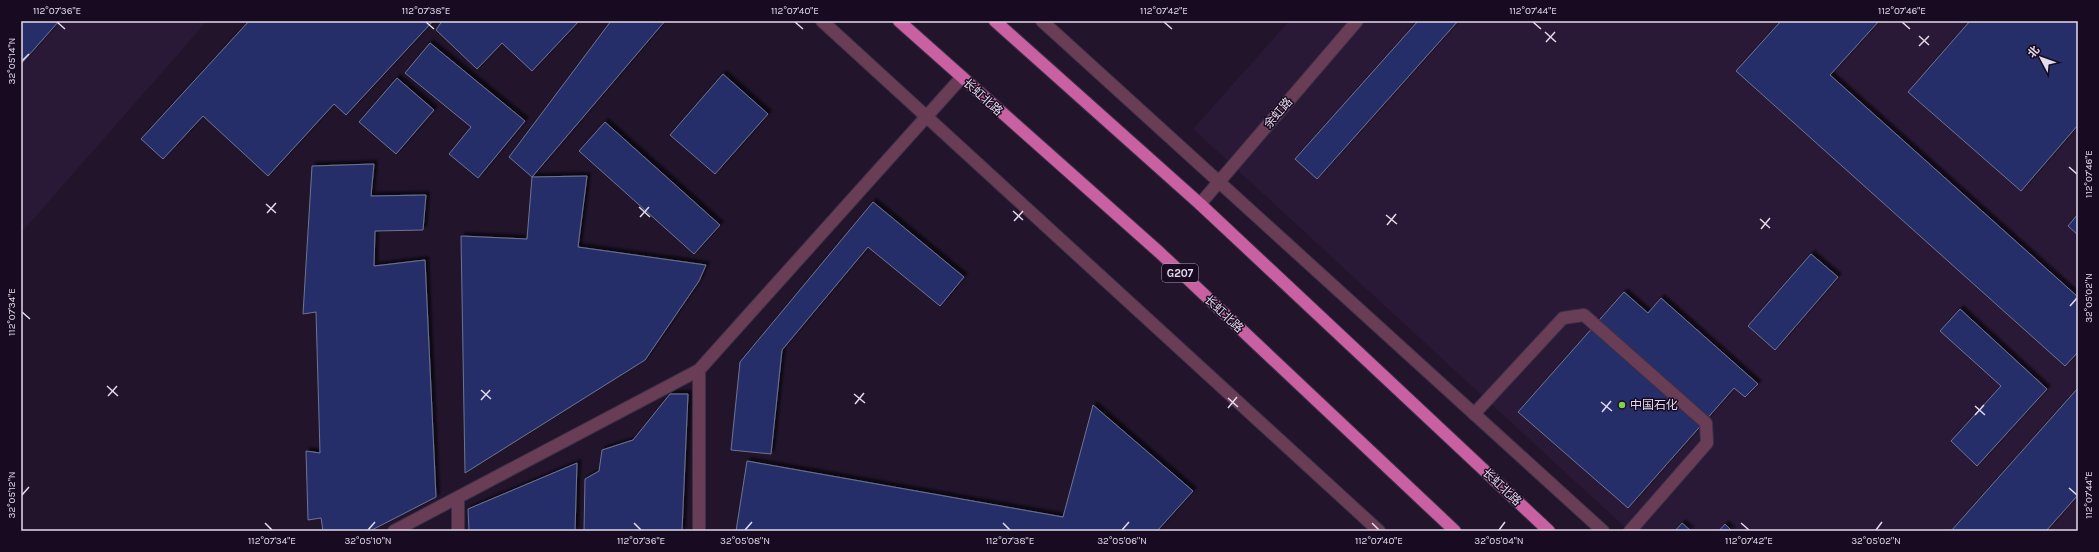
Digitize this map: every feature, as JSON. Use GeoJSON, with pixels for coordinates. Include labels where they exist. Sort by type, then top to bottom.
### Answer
{"type":"FeatureCollection","features":[{"type":"Feature","properties":{"kind":"highway","name":"长虹北路"},"geometry":{"type":"LineString","coordinates":[[899,21],[1158,252],[1455,531]]}},
{"type":"Feature","properties":{"kind":"highway","name":"长虹北路"},"geometry":{"type":"LineString","coordinates":[[994,21],[1200,204],[1549,531]]}},
{"type":"Feature","properties":{"kind":"street"},"geometry":{"type":"LineString","coordinates":[[822,21],[1379,531]]}},
{"type":"Feature","properties":{"kind":"street"},"geometry":{"type":"LineString","coordinates":[[1042,21],[1603,531]]}},
{"type":"Feature","properties":{"kind":"street","name":"余虹路"},"geometry":{"type":"LineString","coordinates":[[1200,204],[1357,21]]}},
{"type":"Feature","properties":{"kind":"street"},"geometry":{"type":"LineString","coordinates":[[394,531],[699,370],[962,77]]}},
{"type":"Feature","properties":{"kind":"street"},"geometry":{"type":"LineString","coordinates":[[1474,414],[1563,318],[1584,315],[1706,423],[1708,442],[1630,531]]}},
{"type":"Feature","properties":{"kind":"street"},"geometry":{"type":"LineString","coordinates":[[699,370],[699,531]]}},
{"type":"Feature","properties":{"kind":"street"},"geometry":{"type":"LineString","coordinates":[[458,498],[458,531]]}},
{"type":"Feature","properties":{"kind":"shaded area"},"geometry":{"type":"Polygon","coordinates":[[[21,21],[207,21],[21,233],[21,21]]]}},
{"type":"Feature","properties":{"kind":"shaded area"},"geometry":{"type":"Polygon","coordinates":[[[1289,21],[2078,21],[2078,531],[1629,531],[1193,129],[1289,21]]]}},
{"type":"Feature","properties":{"kind":"building"},"geometry":{"type":"Polygon","coordinates":[[[21,21],[59,21],[21,64],[21,21]]]}},
{"type":"Feature","properties":{"kind":"building"},"geometry":{"type":"Polygon","coordinates":[[[249,21],[433,21],[346,115],[334,104],[268,176],[203,116],[163,159],[141,139],[249,21]]]}},
{"type":"Feature","properties":{"kind":"building"},"geometry":{"type":"Polygon","coordinates":[[[442,21],[579,21],[532,71],[502,43],[477,69],[436,30],[442,21]]]}},
{"type":"Feature","properties":{"kind":"building"},"geometry":{"type":"Polygon","coordinates":[[[611,21],[665,21],[532,177],[509,157],[611,21]]]}},
{"type":"Feature","properties":{"kind":"building"},"geometry":{"type":"Polygon","coordinates":[[[1418,21],[1458,21],[1317,179],[1295,159],[1418,21]]]}},
{"type":"Feature","properties":{"kind":"building"},"geometry":{"type":"Polygon","coordinates":[[[1781,21],[1879,21],[1830,75],[2078,297],[2078,352],[2065,366],[1736,71],[1781,21]]]}},
{"type":"Feature","properties":{"kind":"building"},"geometry":{"type":"Polygon","coordinates":[[[1970,21],[2078,21],[2078,125],[2021,191],[1908,92],[1970,21]]]}},
{"type":"Feature","properties":{"kind":"building"},"geometry":{"type":"Polygon","coordinates":[[[430,43],[525,121],[478,178],[449,154],[471,127],[405,73],[430,43]]]}},
{"type":"Feature","properties":{"kind":"building"},"geometry":{"type":"Polygon","coordinates":[[[723,74],[768,114],[715,174],[670,135],[723,74]]]}},
{"type":"Feature","properties":{"kind":"building"},"geometry":{"type":"Polygon","coordinates":[[[397,78],[434,110],[396,154],[359,122],[397,78]]]}},
{"type":"Feature","properties":{"kind":"building"},"geometry":{"type":"Polygon","coordinates":[[[605,122],[720,225],[694,254],[579,151],[605,122]]]}},
{"type":"Feature","properties":{"kind":"building"},"geometry":{"type":"Polygon","coordinates":[[[374,164],[371,196],[426,195],[423,230],[375,231],[374,266],[425,260],[436,497],[370,531],[323,531],[321,518],[308,520],[306,451],[320,453],[316,312],[303,314],[312,166],[374,164]]]}},
{"type":"Feature","properties":{"kind":"building"},"geometry":{"type":"Polygon","coordinates":[[[587,176],[578,247],[706,265],[699,281],[645,360],[465,473],[461,236],[527,239],[532,177],[587,176]]]}},
{"type":"Feature","properties":{"kind":"building"},"geometry":{"type":"Polygon","coordinates":[[[873,202],[964,277],[940,306],[868,247],[782,350],[771,454],[731,450],[740,362],[873,202]]]}},
{"type":"Feature","properties":{"kind":"building"},"geometry":{"type":"Polygon","coordinates":[[[2078,214],[2078,235],[2068,226],[2078,214]]]}},
{"type":"Feature","properties":{"kind":"building"},"geometry":{"type":"Polygon","coordinates":[[[1811,254],[1838,277],[1775,350],[1748,326],[1811,254]]]}},
{"type":"Feature","properties":{"kind":"building","name":"中国石化"},"geometry":{"type":"Polygon","coordinates":[[[1624,292],[1648,313],[1661,298],[1758,384],[1745,397],[1734,388],[1628,508],[1518,412],[1624,292]]]}},
{"type":"Feature","properties":{"kind":"building"},"geometry":{"type":"Polygon","coordinates":[[[1960,309],[2047,389],[1977,466],[1951,441],[2001,386],[1940,331],[1960,309]]]}},
{"type":"Feature","properties":{"kind":"building"},"geometry":{"type":"Polygon","coordinates":[[[2078,388],[2078,495],[2046,531],[1951,531],[2078,388]]]}},
{"type":"Feature","properties":{"kind":"building"},"geometry":{"type":"Polygon","coordinates":[[[670,394],[688,394],[682,531],[584,531],[585,479],[599,471],[602,450],[633,440],[670,394]]]}},
{"type":"Feature","properties":{"kind":"building"},"geometry":{"type":"Polygon","coordinates":[[[1093,405],[1193,491],[1157,531],[736,531],[747,461],[1063,517],[1093,405]]]}},
{"type":"Feature","properties":{"kind":"building"},"geometry":{"type":"Polygon","coordinates":[[[577,463],[575,531],[469,531],[468,509],[577,463]]]}},
{"type":"Feature","properties":{"kind":"building"},"geometry":{"type":"Polygon","coordinates":[[[1682,523],[1691,531],[1675,531],[1682,523]]]}},
{"type":"Feature","properties":{"kind":"building"},"geometry":{"type":"Polygon","coordinates":[[[1725,524],[1732,531],[1719,531],[1725,524]]]}},
{"type":"Feature","properties":{"kind":"place","name":"中国石化"},"geometry":{"type":"Point","coordinates":[1622,405]}}]}
